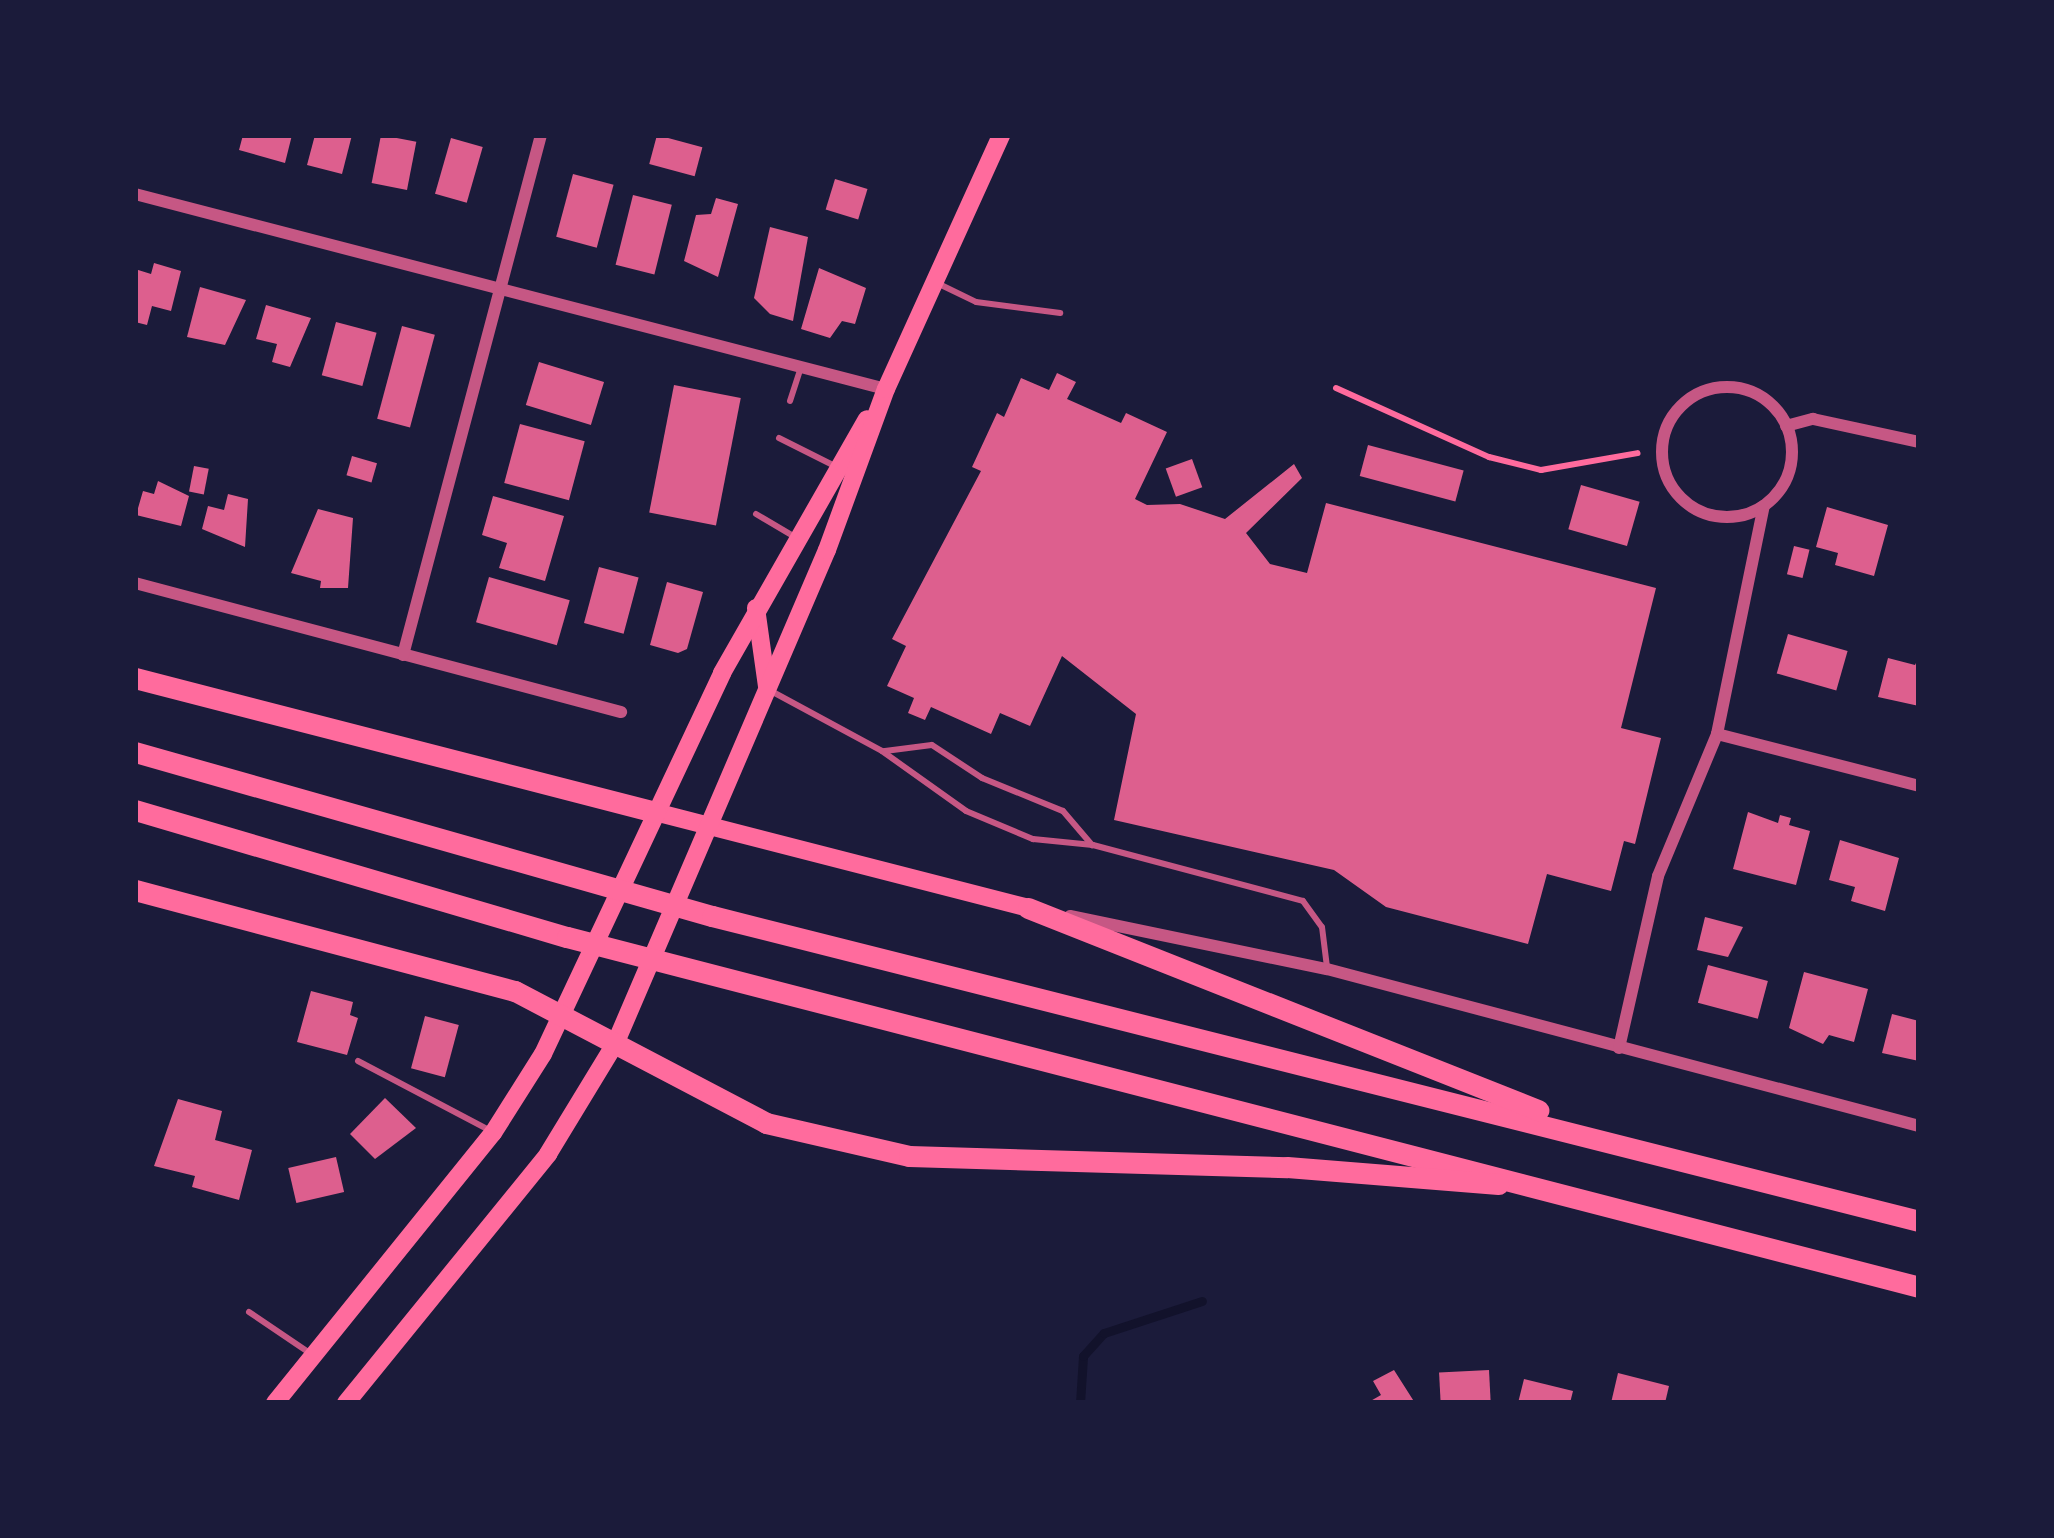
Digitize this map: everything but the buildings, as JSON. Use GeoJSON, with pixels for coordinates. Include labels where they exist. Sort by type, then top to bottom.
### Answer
{"type":"FeatureCollection","features":[{"type":"Feature","properties":{"kind":"highway"},"geometry":{"type":"LineString","coordinates":[[135,678],[656,812]]}},
{"type":"Feature","properties":{"kind":"highway"},"geometry":{"type":"LineString","coordinates":[[135,752],[712,916],[1919,1221]]}},
{"type":"Feature","properties":{"kind":"highway"},"geometry":{"type":"LineString","coordinates":[[135,810],[567,937],[1558,1189],[1919,1286]]}},
{"type":"Feature","properties":{"kind":"highway"},"geometry":{"type":"LineString","coordinates":[[135,890],[515,991],[766,1124],[909,1156],[1287,1167],[1558,1189]]}},
{"type":"Feature","properties":{"kind":"highway"},"geometry":{"type":"LineString","coordinates":[[1028,908],[1610,1140]]}},
{"type":"Feature","properties":{"kind":"main road"},"geometry":{"type":"LineString","coordinates":[[346,1403],[548,1154],[616,1042],[768,690],[886,389],[1001,135]]}},
{"type":"Feature","properties":{"kind":"main road"},"geometry":{"type":"LineString","coordinates":[[274,1403],[494,1133],[565,1015],[656,812],[756,608],[886,389]]}},
{"type":"Feature","properties":{"kind":"main road"},"geometry":{"type":"LineString","coordinates":[[756,608],[768,690]]}},
{"type":"Feature","properties":{"kind":"main road"},"geometry":{"type":"LineString","coordinates":[[656,812],[1028,908]]}},
{"type":"Feature","properties":{"kind":"street"},"geometry":{"type":"LineString","coordinates":[[403,655],[541,135]]}},
{"type":"Feature","properties":{"kind":"street"},"geometry":{"type":"LineString","coordinates":[[135,194],[886,389]]}},
{"type":"Feature","properties":{"kind":"street"},"geometry":{"type":"LineString","coordinates":[[1619,1048],[1658,876],[1717,734],[1765,506],[1787,479],[1786,426],[1772,404],[1724,387],[1690,398],[1666,428],[1666,473],[1695,509],[1742,516],[1765,506]]}},
{"type":"Feature","properties":{"kind":"street"},"geometry":{"type":"LineString","coordinates":[[1786,426],[1813,419],[1919,442]]}},
{"type":"Feature","properties":{"kind":"street"},"geometry":{"type":"LineString","coordinates":[[135,583],[621,712]]}},
{"type":"Feature","properties":{"kind":"street"},"geometry":{"type":"LineString","coordinates":[[1717,734],[1919,786]]}},
{"type":"Feature","properties":{"kind":"street"},"geometry":{"type":"LineString","coordinates":[[1028,908],[1328,969],[1919,1126]]}},
{"type":"Feature","properties":{"kind":"lane"},"geometry":{"type":"LineString","coordinates":[[935,282],[976,302],[1060,313]]}},
{"type":"Feature","properties":{"kind":"lane"},"geometry":{"type":"LineString","coordinates":[[790,401],[801,368]]}},
{"type":"Feature","properties":{"kind":"lane"},"geometry":{"type":"LineString","coordinates":[[779,438],[837,466]]}},
{"type":"Feature","properties":{"kind":"lane"},"geometry":{"type":"LineString","coordinates":[[756,514],[794,537]]}},
{"type":"Feature","properties":{"kind":"lane"},"geometry":{"type":"LineString","coordinates":[[768,690],[882,751],[966,812],[1033,839],[1093,845],[1303,901],[1322,928],[1328,969]]}},
{"type":"Feature","properties":{"kind":"lane"},"geometry":{"type":"LineString","coordinates":[[882,751],[932,745],[982,778],[1063,811],[1093,845]]}},
{"type":"Feature","properties":{"kind":"lane"},"geometry":{"type":"LineString","coordinates":[[358,1061],[494,1133]]}},
{"type":"Feature","properties":{"kind":"lane"},"geometry":{"type":"LineString","coordinates":[[249,1312],[314,1356]]}},
{"type":"Feature","properties":{"kind":"path"},"geometry":{"type":"LineString","coordinates":[[1336,388],[1489,458],[1541,470],[1638,453]]}},
{"type":"Feature","properties":{"kind":"waterway"},"geometry":{"type":"LineString","coordinates":[[1080,1403],[1083,1356],[1104,1333],[1202,1301]]}}]}
